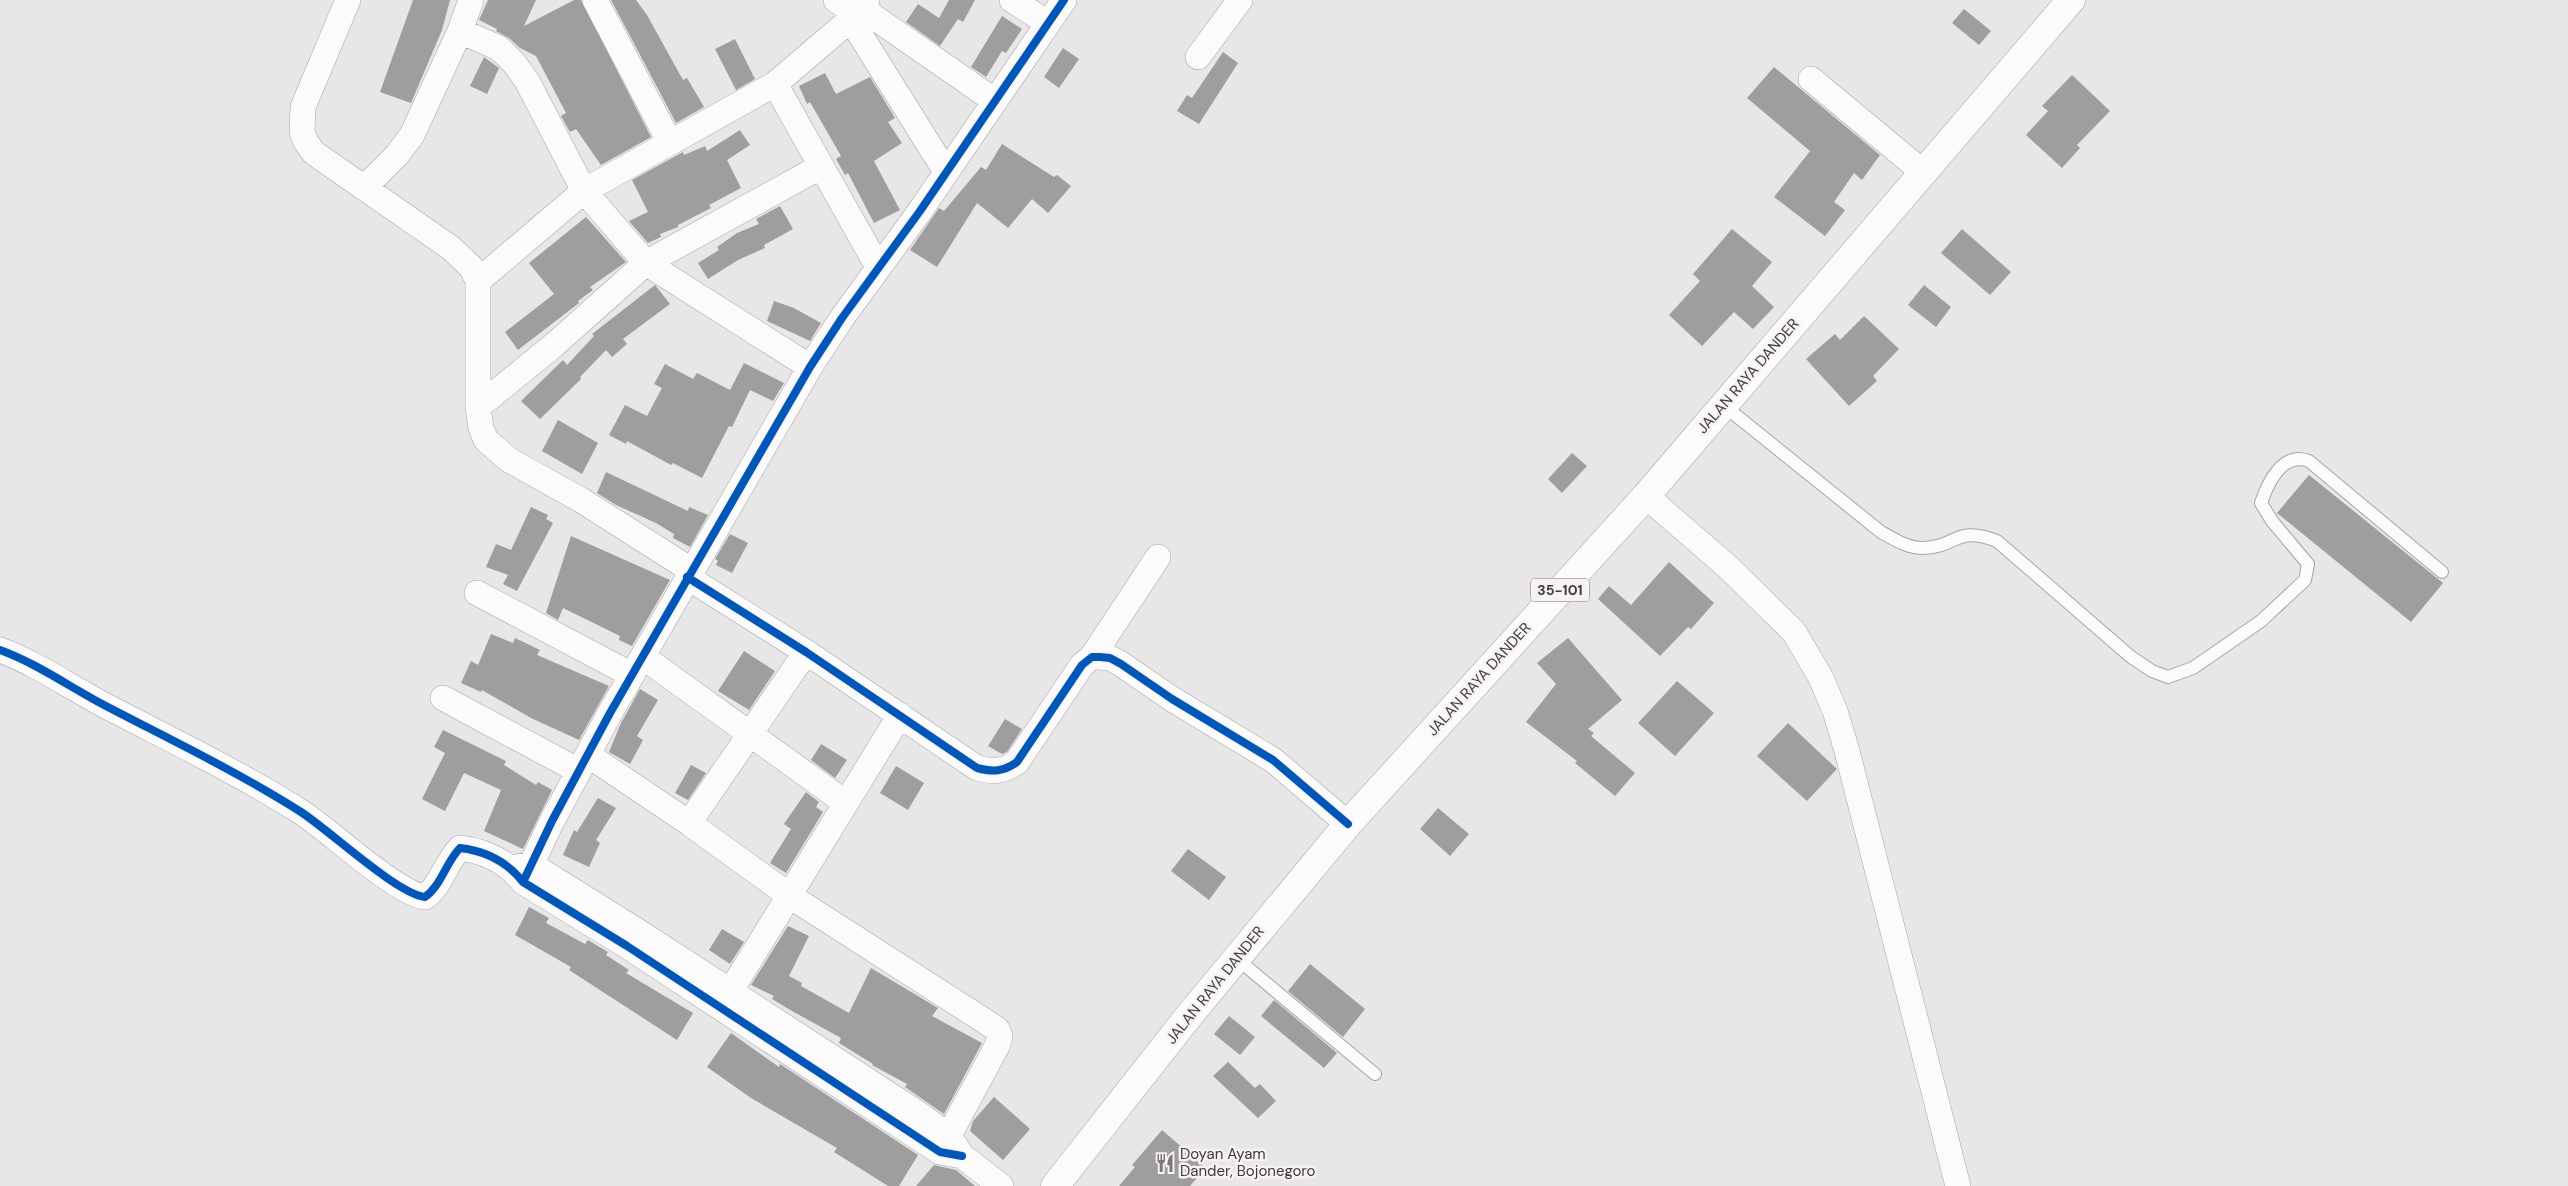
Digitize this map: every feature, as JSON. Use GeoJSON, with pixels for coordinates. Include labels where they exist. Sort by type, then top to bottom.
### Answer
{"type":"FeatureCollection","features":[{"type":"Feature","properties":{"kind":"main road","name":"JALAN RAYA DANDER"},"geometry":{"type":"LineString","coordinates":[[1055,1186],[1236,958],[1348,824],[1646,496],[2072,0]]}},
{"type":"Feature","properties":{"kind":"street"},"geometry":{"type":"LineString","coordinates":[[348,0],[303,107],[302,132],[306,142],[324,161],[365,187],[457,252],[471,267],[478,281],[478,407],[481,428],[486,440],[496,451],[689,574],[977,768],[998,771],[1008,769],[1025,753],[1082,665],[1092,658],[1158,557]]}},
{"type":"Feature","properties":{"kind":"street"},"geometry":{"type":"LineString","coordinates":[[365,187],[397,155],[412,135],[460,31],[471,0]]}},
{"type":"Feature","properties":{"kind":"street"},"geometry":{"type":"LineString","coordinates":[[595,0],[669,141]]}},
{"type":"Feature","properties":{"kind":"street"},"geometry":{"type":"LineString","coordinates":[[1012,0],[1048,23]]}},
{"type":"Feature","properties":{"kind":"street"},"geometry":{"type":"LineString","coordinates":[[522,872],[689,574],[810,367],[1064,0]]}},
{"type":"Feature","properties":{"kind":"street"},"geometry":{"type":"LineString","coordinates":[[1198,57],[1240,0]]}},
{"type":"Feature","properties":{"kind":"street"},"geometry":{"type":"LineString","coordinates":[[478,281],[584,191],[669,141],[775,84],[855,8]]}},
{"type":"Feature","properties":{"kind":"street"},"geometry":{"type":"LineString","coordinates":[[855,8],[995,101]]}},
{"type":"Feature","properties":{"kind":"street"},"geometry":{"type":"LineString","coordinates":[[855,8],[946,172]]}},
{"type":"Feature","properties":{"kind":"street"},"geometry":{"type":"LineString","coordinates":[[460,31],[499,48],[514,62],[527,81],[584,191],[646,263],[810,367]]}},
{"type":"Feature","properties":{"kind":"street"},"geometry":{"type":"LineString","coordinates":[[1811,78],[1924,173]]}},
{"type":"Feature","properties":{"kind":"street"},"geometry":{"type":"LineString","coordinates":[[775,84],[878,267]]}},
{"type":"Feature","properties":{"kind":"street"},"geometry":{"type":"LineString","coordinates":[[478,407],[554,346],[646,263],[820,167]]}},
{"type":"Feature","properties":{"kind":"street"},"geometry":{"type":"LineString","coordinates":[[1646,496],[1767,603],[1794,632],[1821,678],[1835,711],[1847,751],[1958,1186]]}},
{"type":"Feature","properties":{"kind":"street"},"geometry":{"type":"LineString","coordinates":[[477,593],[638,666],[750,734],[846,803]]}},
{"type":"Feature","properties":{"kind":"street"},"geometry":{"type":"LineString","coordinates":[[0,650],[204,758],[240,774],[303,814],[395,882],[418,896],[425,897],[432,893],[452,856],[460,848],[476,849],[522,872],[632,938],[918,1124],[1000,1186]]}},
{"type":"Feature","properties":{"kind":"street"},"geometry":{"type":"LineString","coordinates":[[689,823],[806,652]]}},
{"type":"Feature","properties":{"kind":"street"},"geometry":{"type":"LineString","coordinates":[[1092,658],[1110,658],[1121,664],[1172,699],[1256,748],[1286,770],[1348,824]]}},
{"type":"Feature","properties":{"kind":"street"},"geometry":{"type":"LineString","coordinates":[[443,698],[583,763],[689,823],[790,896],[997,1029],[1000,1037],[997,1046],[950,1148]]}},
{"type":"Feature","properties":{"kind":"street"},"geometry":{"type":"LineString","coordinates":[[725,999],[900,715]]}},
{"type":"Feature","properties":{"kind":"lane"},"geometry":{"type":"LineString","coordinates":[[1723,405],[1881,532],[1905,546],[1924,548],[1971,534],[1997,541],[2131,657],[2152,671],[2168,677],[2193,668],[2261,621],[2305,580],[2308,564],[2272,522],[2261,503],[2267,483],[2289,460],[2299,457],[2309,461],[2442,572]]}},
{"type":"Feature","properties":{"kind":"lane"},"geometry":{"type":"LineString","coordinates":[[1236,958],[1375,1074]]}},
{"type":"Feature","properties":{"kind":"building"},"geometry":{"type":"Polygon","coordinates":[[[413,0],[450,0],[442,30],[411,103],[380,92],[413,0]]]}},
{"type":"Feature","properties":{"kind":"building"},"geometry":{"type":"Polygon","coordinates":[[[488,0],[536,0],[524,26],[574,0],[581,0],[651,137],[601,165],[576,129],[570,132],[561,116],[566,113],[536,56],[520,48],[509,38],[496,31],[497,29],[479,20],[488,0]]]}},
{"type":"Feature","properties":{"kind":"building"},"geometry":{"type":"Polygon","coordinates":[[[611,0],[636,0],[647,15],[683,80],[687,78],[704,107],[676,123],[611,0]]]}},
{"type":"Feature","properties":{"kind":"building"},"geometry":{"type":"Polygon","coordinates":[[[949,0],[975,0],[963,22],[958,19],[940,46],[906,22],[918,4],[939,18],[949,0]]]}},
{"type":"Feature","properties":{"kind":"building"},"geometry":{"type":"Polygon","coordinates":[[[1964,9],[1991,31],[1979,45],[1952,23],[1964,9]]]}},
{"type":"Feature","properties":{"kind":"building"},"geometry":{"type":"Polygon","coordinates":[[[1002,16],[1022,29],[1006,53],[1002,51],[986,77],[971,67],[1002,16]]]}},
{"type":"Feature","properties":{"kind":"building"},"geometry":{"type":"Polygon","coordinates":[[[735,39],[755,79],[736,90],[715,49],[735,39]]]}},
{"type":"Feature","properties":{"kind":"building"},"geometry":{"type":"Polygon","coordinates":[[[1063,48],[1079,59],[1059,88],[1044,77],[1063,48]]]}},
{"type":"Feature","properties":{"kind":"building"},"geometry":{"type":"Polygon","coordinates":[[[1223,52],[1238,63],[1199,124],[1177,111],[1187,95],[1192,98],[1223,52]]]}},
{"type":"Feature","properties":{"kind":"building"},"geometry":{"type":"Polygon","coordinates":[[[484,57],[499,68],[487,94],[470,86],[484,57]]]}},
{"type":"Feature","properties":{"kind":"building"},"geometry":{"type":"Polygon","coordinates":[[[1774,67],[1880,155],[1862,180],[1854,173],[1834,202],[1845,210],[1825,236],[1774,197],[1810,151],[1747,98],[1774,67]]]}},
{"type":"Feature","properties":{"kind":"building"},"geometry":{"type":"Polygon","coordinates":[[[825,73],[836,94],[870,77],[895,118],[888,122],[902,143],[874,161],[900,210],[874,223],[848,173],[845,175],[836,159],[841,156],[810,102],[807,104],[799,86],[825,73]]]}},
{"type":"Feature","properties":{"kind":"building"},"geometry":{"type":"Polygon","coordinates":[[[2072,75],[2110,111],[2077,145],[2080,148],[2062,168],[2026,135],[2048,111],[2042,106],[2072,75]]]}},
{"type":"Feature","properties":{"kind":"building"},"geometry":{"type":"Polygon","coordinates":[[[740,130],[750,145],[727,160],[741,188],[709,205],[711,208],[678,225],[678,227],[660,234],[661,237],[648,243],[629,221],[648,212],[632,180],[683,152],[684,155],[705,146],[707,151],[740,130]]]}},
{"type":"Feature","properties":{"kind":"building"},"geometry":{"type":"Polygon","coordinates":[[[1002,144],[1054,177],[1057,175],[1071,186],[1048,213],[1032,199],[1008,228],[977,203],[937,267],[910,250],[939,208],[944,211],[981,167],[986,170],[1002,144]]]}},
{"type":"Feature","properties":{"kind":"building"},"geometry":{"type":"Polygon","coordinates":[[[780,206],[793,229],[764,245],[765,248],[738,260],[708,279],[698,263],[719,250],[717,247],[737,233],[759,224],[756,219],[780,206]]]}},
{"type":"Feature","properties":{"kind":"building"},"geometry":{"type":"Polygon","coordinates":[[[586,217],[626,262],[590,287],[593,290],[578,301],[579,303],[518,350],[505,332],[554,294],[529,263],[586,217]]]}},
{"type":"Feature","properties":{"kind":"building"},"geometry":{"type":"Polygon","coordinates":[[[1732,229],[1772,262],[1752,286],[1774,307],[1753,329],[1734,312],[1702,346],[1669,315],[1700,281],[1693,274],[1732,229]]]}},
{"type":"Feature","properties":{"kind":"building"},"geometry":{"type":"Polygon","coordinates":[[[1962,229],[2011,272],[1990,295],[1941,253],[1962,229]]]}},
{"type":"Feature","properties":{"kind":"building"},"geometry":{"type":"Polygon","coordinates":[[[655,285],[670,304],[623,339],[627,344],[612,357],[606,350],[580,377],[581,379],[540,419],[521,401],[563,360],[567,365],[594,336],[592,334],[655,285]]]}},
{"type":"Feature","properties":{"kind":"building"},"geometry":{"type":"Polygon","coordinates":[[[1924,285],[1951,307],[1936,327],[1908,305],[1924,285]]]}},
{"type":"Feature","properties":{"kind":"building"},"geometry":{"type":"Polygon","coordinates":[[[774,301],[794,308],[821,323],[810,341],[767,321],[774,301]]]}},
{"type":"Feature","properties":{"kind":"building"},"geometry":{"type":"Polygon","coordinates":[[[1864,316],[1899,349],[1873,376],[1877,381],[1849,406],[1806,359],[1835,334],[1840,340],[1864,316]]]}},
{"type":"Feature","properties":{"kind":"building"},"geometry":{"type":"Polygon","coordinates":[[[744,363],[784,383],[773,401],[750,390],[732,427],[729,426],[702,478],[673,463],[671,465],[627,441],[626,444],[609,435],[625,405],[647,416],[662,388],[654,384],[665,364],[693,379],[697,373],[730,390],[744,363]]]}},
{"type":"Feature","properties":{"kind":"building"},"geometry":{"type":"Polygon","coordinates":[[[558,420],[598,443],[582,474],[542,451],[558,420]]]}},
{"type":"Feature","properties":{"kind":"building"},"geometry":{"type":"Polygon","coordinates":[[[1572,453],[1587,466],[1562,493],[1548,479],[1572,453]]]}},
{"type":"Feature","properties":{"kind":"building"},"geometry":{"type":"Polygon","coordinates":[[[606,472],[688,511],[689,507],[708,515],[690,547],[673,538],[674,534],[656,523],[616,505],[597,493],[606,472]]]}},
{"type":"Feature","properties":{"kind":"building"},"geometry":{"type":"Polygon","coordinates":[[[2309,475],[2443,583],[2411,622],[2277,513],[2309,475]]]}},
{"type":"Feature","properties":{"kind":"building"},"geometry":{"type":"Polygon","coordinates":[[[531,507],[548,515],[546,519],[553,523],[517,591],[503,584],[508,575],[486,567],[496,544],[511,550],[531,507]]]}},
{"type":"Feature","properties":{"kind":"building"},"geometry":{"type":"Polygon","coordinates":[[[730,534],[748,543],[732,573],[716,565],[718,561],[715,559],[730,534]]]}},
{"type":"Feature","properties":{"kind":"building"},"geometry":{"type":"Polygon","coordinates":[[[571,536],[670,580],[632,646],[619,640],[620,636],[563,608],[558,620],[546,613],[571,536]]]}},
{"type":"Feature","properties":{"kind":"building"},"geometry":{"type":"Polygon","coordinates":[[[1669,562],[1714,603],[1691,629],[1688,627],[1660,656],[1598,599],[1609,586],[1631,605],[1669,562]]]}},
{"type":"Feature","properties":{"kind":"building"},"geometry":{"type":"Polygon","coordinates":[[[491,634],[513,643],[515,638],[540,650],[537,655],[609,686],[579,740],[531,718],[482,690],[481,692],[461,683],[471,661],[478,665],[491,634]]]}},
{"type":"Feature","properties":{"kind":"building"},"geometry":{"type":"Polygon","coordinates":[[[1568,638],[1622,700],[1588,729],[1594,733],[1591,736],[1635,773],[1615,796],[1575,763],[1577,761],[1526,722],[1556,684],[1537,663],[1568,638]]]}},
{"type":"Feature","properties":{"kind":"building"},"geometry":{"type":"Polygon","coordinates":[[[744,651],[775,671],[749,710],[718,691],[744,651]]]}},
{"type":"Feature","properties":{"kind":"building"},"geometry":{"type":"Polygon","coordinates":[[[1677,681],[1714,713],[1675,756],[1638,723],[1677,681]]]}},
{"type":"Feature","properties":{"kind":"building"},"geometry":{"type":"Polygon","coordinates":[[[640,689],[658,700],[637,736],[643,740],[630,764],[609,752],[621,723],[640,689]]]}},
{"type":"Feature","properties":{"kind":"building"},"geometry":{"type":"Polygon","coordinates":[[[1005,719],[1022,729],[1007,752],[1002,754],[988,746],[1005,719]]]}},
{"type":"Feature","properties":{"kind":"building"},"geometry":{"type":"Polygon","coordinates":[[[1788,723],[1837,769],[1807,801],[1757,756],[1788,723]]]}},
{"type":"Feature","properties":{"kind":"building"},"geometry":{"type":"Polygon","coordinates":[[[443,730],[506,761],[504,765],[536,785],[538,782],[552,790],[523,849],[484,831],[501,790],[464,773],[445,811],[422,799],[445,753],[434,747],[443,730]]]}},
{"type":"Feature","properties":{"kind":"building"},"geometry":{"type":"Polygon","coordinates":[[[821,744],[847,760],[835,778],[811,760],[821,744]]]}},
{"type":"Feature","properties":{"kind":"building"},"geometry":{"type":"Polygon","coordinates":[[[691,765],[706,773],[688,800],[675,793],[691,765]]]}},
{"type":"Feature","properties":{"kind":"building"},"geometry":{"type":"Polygon","coordinates":[[[896,766],[924,783],[908,810],[880,793],[896,766]]]}},
{"type":"Feature","properties":{"kind":"building"},"geometry":{"type":"Polygon","coordinates":[[[806,792],[819,802],[816,807],[823,812],[786,873],[770,863],[791,829],[784,824],[806,792]]]}},
{"type":"Feature","properties":{"kind":"building"},"geometry":{"type":"Polygon","coordinates":[[[598,798],[616,808],[596,840],[600,843],[589,867],[563,855],[574,830],[577,832],[598,798]]]}},
{"type":"Feature","properties":{"kind":"building"},"geometry":{"type":"Polygon","coordinates":[[[1438,808],[1469,834],[1450,856],[1420,829],[1438,808]]]}},
{"type":"Feature","properties":{"kind":"building"},"geometry":{"type":"Polygon","coordinates":[[[1188,849],[1226,877],[1209,900],[1171,871],[1188,849]]]}},
{"type":"Feature","properties":{"kind":"building"},"geometry":{"type":"Polygon","coordinates":[[[529,907],[549,918],[546,923],[585,944],[588,940],[608,952],[606,955],[629,970],[626,973],[693,1013],[677,1040],[569,970],[571,967],[515,935],[529,907]]]}},
{"type":"Feature","properties":{"kind":"building"},"geometry":{"type":"Polygon","coordinates":[[[788,926],[809,936],[789,976],[802,983],[801,986],[849,1013],[871,968],[938,1008],[932,1016],[982,1043],[944,1114],[905,1087],[907,1084],[872,1065],[839,1043],[841,1038],[772,999],[774,996],[751,985],[788,926]]]}},
{"type":"Feature","properties":{"kind":"building"},"geometry":{"type":"Polygon","coordinates":[[[722,929],[744,942],[730,964],[709,950],[722,929]]]}},
{"type":"Feature","properties":{"kind":"building"},"geometry":{"type":"Polygon","coordinates":[[[1310,964],[1365,1009],[1343,1037],[1288,991],[1310,964]]]}},
{"type":"Feature","properties":{"kind":"building"},"geometry":{"type":"Polygon","coordinates":[[[1274,1000],[1337,1053],[1324,1068],[1261,1016],[1274,1000]]]}},
{"type":"Feature","properties":{"kind":"building"},"geometry":{"type":"Polygon","coordinates":[[[1229,1016],[1255,1037],[1240,1055],[1214,1034],[1229,1016]]]}},
{"type":"Feature","properties":{"kind":"building"},"geometry":{"type":"Polygon","coordinates":[[[731,1033],[779,1067],[780,1064],[918,1155],[899,1186],[888,1186],[834,1152],[837,1148],[751,1098],[707,1067],[731,1033]]]}},
{"type":"Feature","properties":{"kind":"building"},"geometry":{"type":"Polygon","coordinates":[[[1228,1062],[1255,1088],[1260,1084],[1276,1101],[1258,1118],[1213,1076],[1228,1062]]]}},
{"type":"Feature","properties":{"kind":"building"},"geometry":{"type":"Polygon","coordinates":[[[994,1097],[1030,1129],[1003,1160],[970,1131],[973,1121],[994,1097]]]}},
{"type":"Feature","properties":{"kind":"building"},"geometry":{"type":"Polygon","coordinates":[[[1162,1130],[1206,1168],[1190,1186],[1119,1186],[1135,1167],[1132,1165],[1162,1130]]]}},
{"type":"Feature","properties":{"kind":"building"},"geometry":{"type":"Polygon","coordinates":[[[934,1165],[956,1170],[975,1186],[916,1186],[934,1165]]]}},
{"type":"Feature","properties":{"kind":"cycle path"},"geometry":{"type":"LineString","coordinates":[[523,882],[552,821],[610,713],[810,367],[842,318],[920,211],[1064,0]]}},
{"type":"Feature","properties":{"kind":"cycle path"},"geometry":{"type":"LineString","coordinates":[[687,577],[806,652],[977,768],[998,770],[1007,768],[1017,762],[1082,665],[1092,657],[1110,658],[1172,699],[1273,760],[1348,824]]}},
{"type":"Feature","properties":{"kind":"cycle path"},"geometry":{"type":"LineString","coordinates":[[0,650],[40,668],[104,705],[277,797],[301,812],[381,874],[413,893],[425,897],[431,892],[460,848],[479,852],[496,859],[523,882],[627,946],[940,1152],[962,1156]]}},
{"type":"Feature","properties":{"kind":"place","name":"Doyan Ayam Dander, Bojonegoro"},"geometry":{"type":"Point","coordinates":[1165,1163]}}]}
